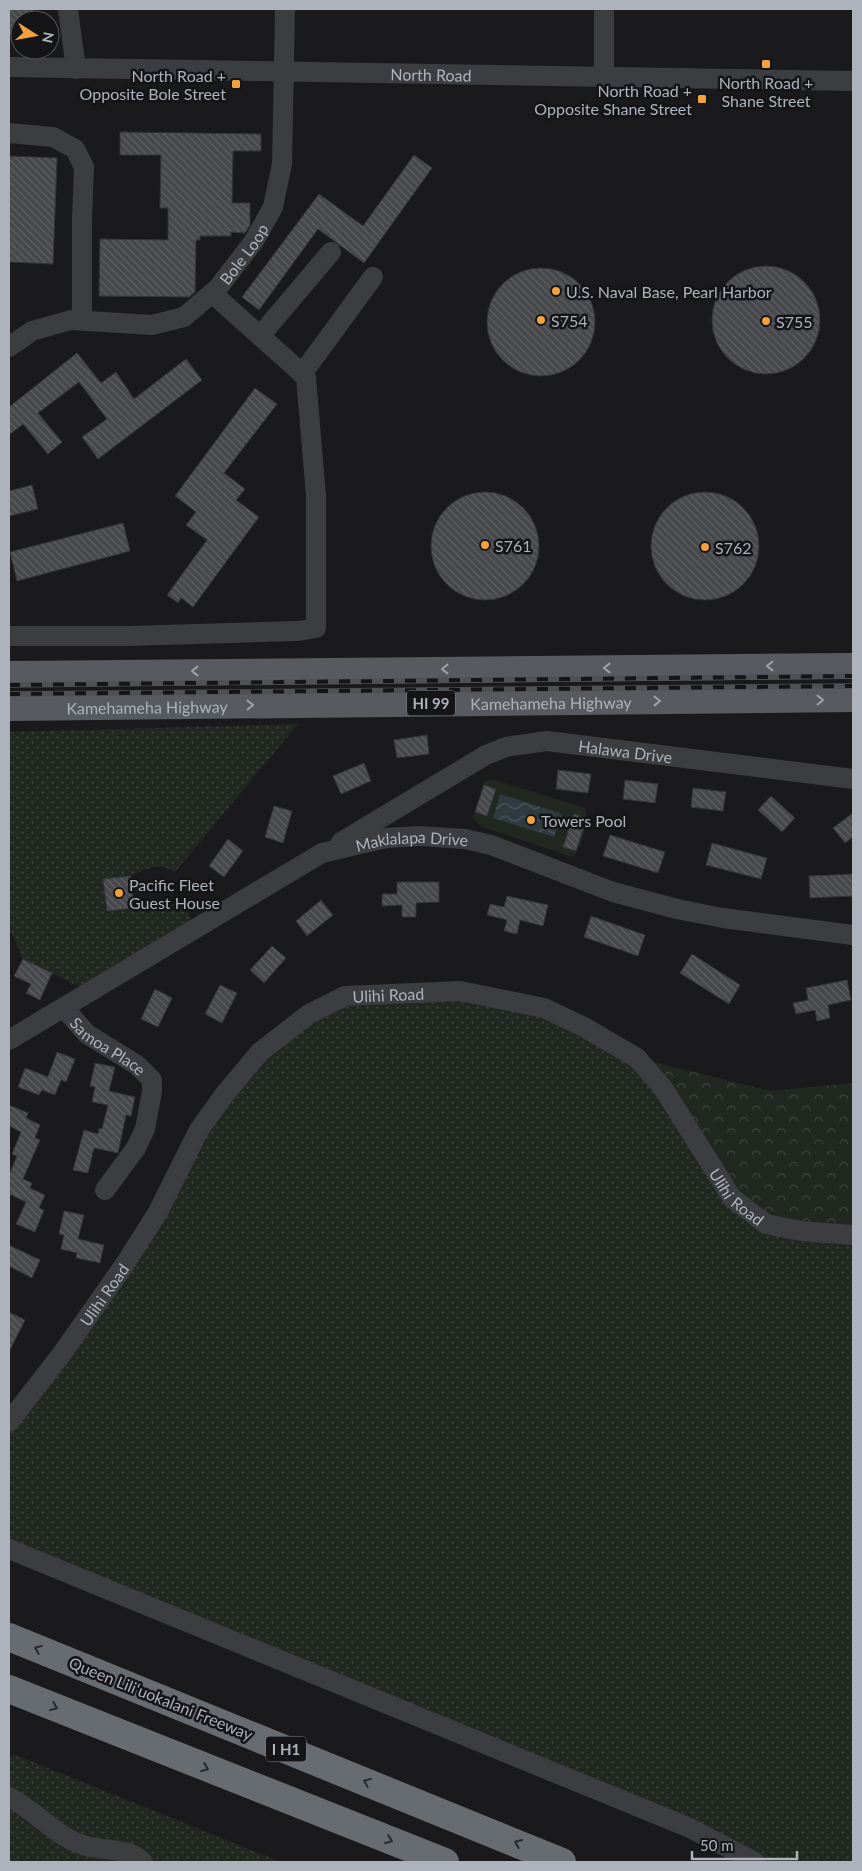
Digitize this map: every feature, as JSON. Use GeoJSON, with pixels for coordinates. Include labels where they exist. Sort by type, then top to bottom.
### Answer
{"type":"FeatureCollection","features":[{"type":"Feature","properties":{"kind":"highway","name":"Queen Liliʻuokalani Freeway"},"geometry":{"type":"LineString","coordinates":[[9,1637],[562,1862]]}},
{"type":"Feature","properties":{"kind":"highway"},"geometry":{"type":"LineString","coordinates":[[9,1689],[445,1862]]}},
{"type":"Feature","properties":{"kind":"main road","name":"Kamehameha Highway"},"geometry":{"type":"LineString","coordinates":[[9,674],[853,666]]}},
{"type":"Feature","properties":{"kind":"main road","name":"Kamehameha Highway"},"geometry":{"type":"LineString","coordinates":[[9,708],[853,699]]}},
{"type":"Feature","properties":{"kind":"street"},"geometry":{"type":"LineString","coordinates":[[68,9],[76,70]]}},
{"type":"Feature","properties":{"kind":"street","name":"Bole Loop"},"geometry":{"type":"LineString","coordinates":[[9,347],[32,331],[71,320],[152,325],[184,317],[212,293],[254,241],[273,207],[282,164],[285,9]]}},
{"type":"Feature","properties":{"kind":"street"},"geometry":{"type":"LineString","coordinates":[[604,9],[604,78]]}},
{"type":"Feature","properties":{"kind":"street","name":"North Road"},"geometry":{"type":"LineString","coordinates":[[9,67],[76,70],[853,81]]}},
{"type":"Feature","properties":{"kind":"street"},"geometry":{"type":"LineString","coordinates":[[9,133],[53,137],[74,149],[84,168],[82,320]]}},
{"type":"Feature","properties":{"kind":"street"},"geometry":{"type":"LineString","coordinates":[[260,336],[331,252]]}},
{"type":"Feature","properties":{"kind":"street"},"geometry":{"type":"LineString","coordinates":[[302,374],[373,277]]}},
{"type":"Feature","properties":{"kind":"street"},"geometry":{"type":"LineString","coordinates":[[9,636],[138,636],[298,631],[316,628],[316,496],[306,377],[212,293]]}},
{"type":"Feature","properties":{"kind":"street","name":"Halawa Drive"},"geometry":{"type":"LineString","coordinates":[[322,854],[486,755],[506,747],[547,741],[853,779]]}},
{"type":"Feature","properties":{"kind":"street"},"geometry":{"type":"LineString","coordinates":[[412,799],[409,809],[410,820],[420,836]]}},
{"type":"Feature","properties":{"kind":"street","name":"Maklalapa Drive"},"geometry":{"type":"LineString","coordinates":[[9,1040],[322,854],[386,838],[420,836],[465,839],[491,845],[613,892],[677,909],[723,918],[853,936]]}},
{"type":"Feature","properties":{"kind":"street","name":"Ulihi Road"},"geometry":{"type":"LineString","coordinates":[[9,1422],[61,1355],[126,1264],[158,1212],[199,1130],[224,1095],[260,1052],[309,1014],[345,996],[460,991],[544,1008],[584,1027],[638,1058],[663,1088],[732,1198],[766,1224],[801,1231],[853,1235]]}},
{"type":"Feature","properties":{"kind":"street","name":"Samoa Place"},"geometry":{"type":"LineString","coordinates":[[64,1008],[87,1034],[138,1065],[152,1080],[152,1091],[145,1129],[136,1148],[105,1190]]}},
{"type":"Feature","properties":{"kind":"street"},"geometry":{"type":"LineString","coordinates":[[9,1549],[690,1828],[755,1862]]}},
{"type":"Feature","properties":{"kind":"street"},"geometry":{"type":"LineString","coordinates":[[9,1796],[80,1844],[112,1849],[139,1858],[143,1862]]}},
{"type":"Feature","properties":{"kind":"green space"},"geometry":{"type":"Polygon","coordinates":[[[298,724],[175,872],[162,867],[153,867],[128,876],[104,879],[107,911],[159,904],[186,904],[194,930],[90,992],[23,959],[9,928],[9,732],[298,724]]]}},
{"type":"Feature","properties":{"kind":"green space","name":"Towers Pool"},"geometry":{"type":"Polygon","coordinates":[[[492,779],[585,808],[584,834],[576,853],[572,857],[480,826],[473,817],[484,782],[492,779]]]}},
{"type":"Feature","properties":{"kind":"green space"},"geometry":{"type":"Polygon","coordinates":[[[460,991],[584,1027],[853,1235],[853,1862],[755,1862],[9,1549],[9,1422],[260,1052],[345,996],[460,991]]]}},
{"type":"Feature","properties":{"kind":"green space"},"geometry":{"type":"Polygon","coordinates":[[[637,1058],[771,1091],[853,1083],[853,1235],[801,1231],[732,1198],[637,1058]]]}},
{"type":"Feature","properties":{"kind":"green space"},"geometry":{"type":"Polygon","coordinates":[[[13,1754],[281,1862],[9,1862],[9,1758],[13,1754]]]}},
{"type":"Feature","properties":{"kind":"water"},"geometry":{"type":"Polygon","coordinates":[[[500,794],[562,814],[554,837],[493,818],[500,794]]]}},
{"type":"Feature","properties":{"kind":"building"},"geometry":{"type":"Polygon","coordinates":[[[9,9],[33,9],[10,10],[9,36],[9,9]]]}},
{"type":"Feature","properties":{"kind":"building"},"geometry":{"type":"Polygon","coordinates":[[[120,132],[261,134],[261,151],[233,151],[232,203],[250,203],[250,225],[245,233],[231,232],[231,236],[200,236],[200,240],[196,240],[195,292],[189,297],[99,296],[100,239],[168,240],[168,208],[160,208],[161,155],[120,155],[120,132]]]}},
{"type":"Feature","properties":{"kind":"building"},"geometry":{"type":"Polygon","coordinates":[[[414,155],[432,168],[364,263],[318,229],[259,310],[242,297],[319,194],[363,226],[414,155]]]}},
{"type":"Feature","properties":{"kind":"building"},"geometry":{"type":"Polygon","coordinates":[[[9,156],[57,158],[53,264],[9,262],[9,156]]]}},
{"type":"Feature","properties":{"kind":"building","name":"S755"},"geometry":{"type":"Polygon","coordinates":[[[766,266],[787,270],[804,282],[816,299],[820,320],[816,341],[804,358],[787,370],[766,374],[745,370],[728,358],[716,341],[712,320],[716,299],[728,282],[745,270],[766,266]]]}},
{"type":"Feature","properties":{"kind":"building","name":"S754"},"geometry":{"type":"Polygon","coordinates":[[[541,268],[562,272],[579,284],[591,301],[595,322],[591,343],[579,360],[562,372],[541,376],[520,372],[503,360],[491,343],[487,322],[491,301],[503,284],[520,272],[541,268]]]}},
{"type":"Feature","properties":{"kind":"building"},"geometry":{"type":"Polygon","coordinates":[[[77,353],[101,383],[116,372],[134,399],[186,359],[202,380],[98,459],[82,437],[107,419],[79,382],[38,413],[62,442],[48,454],[23,424],[9,435],[9,407],[77,353]]]}},
{"type":"Feature","properties":{"kind":"building"},"geometry":{"type":"Polygon","coordinates":[[[255,388],[277,404],[224,473],[245,489],[236,500],[259,517],[193,607],[181,598],[178,603],[167,595],[207,540],[186,525],[196,512],[175,496],[255,388]]]}},
{"type":"Feature","properties":{"kind":"building"},"geometry":{"type":"Polygon","coordinates":[[[32,485],[38,509],[9,516],[9,491],[32,485]]]}},
{"type":"Feature","properties":{"kind":"building","name":"S761"},"geometry":{"type":"Polygon","coordinates":[[[485,492],[506,496],[523,508],[535,525],[539,546],[535,567],[523,584],[506,596],[485,600],[464,596],[447,584],[435,567],[431,546],[435,525],[447,508],[464,496],[485,492]]]}},
{"type":"Feature","properties":{"kind":"building","name":"S762"},"geometry":{"type":"Polygon","coordinates":[[[705,492],[726,496],[743,508],[755,525],[759,546],[755,567],[743,584],[726,596],[705,600],[684,596],[667,584],[655,567],[651,546],[655,525],[667,508],[684,496],[705,492]]]}},
{"type":"Feature","properties":{"kind":"building"},"geometry":{"type":"Polygon","coordinates":[[[123,523],[130,551],[17,581],[10,552],[123,523]]]}},
{"type":"Feature","properties":{"kind":"building"},"geometry":{"type":"Polygon","coordinates":[[[427,735],[429,754],[397,758],[394,740],[427,735]]]}},
{"type":"Feature","properties":{"kind":"building"},"geometry":{"type":"Polygon","coordinates":[[[364,763],[371,781],[341,794],[333,776],[364,763]]]}},
{"type":"Feature","properties":{"kind":"building"},"geometry":{"type":"Polygon","coordinates":[[[558,770],[591,774],[588,793],[556,789],[558,770]]]}},
{"type":"Feature","properties":{"kind":"building"},"geometry":{"type":"Polygon","coordinates":[[[625,780],[658,784],[655,803],[623,799],[625,780]]]}},
{"type":"Feature","properties":{"kind":"building"},"geometry":{"type":"Polygon","coordinates":[[[484,785],[496,789],[487,816],[475,812],[484,785]]]}},
{"type":"Feature","properties":{"kind":"building"},"geometry":{"type":"Polygon","coordinates":[[[693,788],[726,792],[723,811],[691,807],[693,788]]]}},
{"type":"Feature","properties":{"kind":"building"},"geometry":{"type":"Polygon","coordinates":[[[771,796],[795,818],[782,832],[758,810],[771,796]]]}},
{"type":"Feature","properties":{"kind":"building"},"geometry":{"type":"Polygon","coordinates":[[[274,806],[292,811],[283,843],[265,837],[274,806]]]}},
{"type":"Feature","properties":{"kind":"building"},"geometry":{"type":"Polygon","coordinates":[[[853,813],[853,837],[845,843],[833,828],[853,813]]]}},
{"type":"Feature","properties":{"kind":"building"},"geometry":{"type":"Polygon","coordinates":[[[574,814],[587,818],[576,851],[563,847],[574,814]]]}},
{"type":"Feature","properties":{"kind":"building"},"geometry":{"type":"Polygon","coordinates":[[[610,835],[665,852],[658,873],[603,856],[610,835]]]}},
{"type":"Feature","properties":{"kind":"building"},"geometry":{"type":"Polygon","coordinates":[[[228,839],[243,851],[224,877],[209,866],[228,839]]]}},
{"type":"Feature","properties":{"kind":"building"},"geometry":{"type":"Polygon","coordinates":[[[712,843],[767,858],[761,879],[706,865],[712,843]]]}},
{"type":"Feature","properties":{"kind":"building"},"geometry":{"type":"Polygon","coordinates":[[[853,874],[853,896],[810,898],[809,876],[853,874]]]}},
{"type":"Feature","properties":{"kind":"building","name":"Pacific Fleet Guest House"},"geometry":{"type":"Polygon","coordinates":[[[131,876],[134,908],[107,911],[103,879],[131,876]]]}},
{"type":"Feature","properties":{"kind":"building"},"geometry":{"type":"Polygon","coordinates":[[[397,882],[439,882],[439,902],[416,903],[416,917],[402,917],[402,905],[382,906],[382,894],[397,894],[397,882]]]}},
{"type":"Feature","properties":{"kind":"building"},"geometry":{"type":"Polygon","coordinates":[[[507,896],[548,905],[543,926],[520,920],[517,934],[504,931],[507,920],[487,915],[490,904],[504,907],[507,896]]]}},
{"type":"Feature","properties":{"kind":"building"},"geometry":{"type":"Polygon","coordinates":[[[321,900],[333,915],[307,936],[296,921],[321,900]]]}},
{"type":"Feature","properties":{"kind":"building"},"geometry":{"type":"Polygon","coordinates":[[[591,916],[645,935],[638,956],[584,937],[591,916]]]}},
{"type":"Feature","properties":{"kind":"building"},"geometry":{"type":"Polygon","coordinates":[[[272,946],[286,958],[264,983],[250,970],[272,946]]]}},
{"type":"Feature","properties":{"kind":"building"},"geometry":{"type":"Polygon","coordinates":[[[692,954],[740,985],[729,1004],[680,973],[692,954]]]}},
{"type":"Feature","properties":{"kind":"building"},"geometry":{"type":"Polygon","coordinates":[[[23,959],[52,973],[40,1000],[26,993],[31,984],[14,976],[23,959]]]}},
{"type":"Feature","properties":{"kind":"building"},"geometry":{"type":"Polygon","coordinates":[[[847,980],[851,1000],[828,1005],[830,1018],[817,1021],[815,1010],[796,1014],[793,1003],[808,1000],[806,988],[847,980]]]}},
{"type":"Feature","properties":{"kind":"building"},"geometry":{"type":"Polygon","coordinates":[[[220,985],[237,993],[222,1023],[205,1014],[220,985]]]}},
{"type":"Feature","properties":{"kind":"building"},"geometry":{"type":"Polygon","coordinates":[[[155,989],[172,998],[158,1027],[141,1019],[155,989]]]}},
{"type":"Feature","properties":{"kind":"building"},"geometry":{"type":"Polygon","coordinates":[[[57,1052],[75,1059],[66,1082],[61,1080],[55,1095],[42,1090],[39,1095],[18,1087],[25,1068],[48,1077],[57,1052]]]}},
{"type":"Feature","properties":{"kind":"building"},"geometry":{"type":"Polygon","coordinates":[[[95,1063],[115,1067],[109,1091],[135,1097],[131,1116],[126,1115],[118,1153],[94,1148],[88,1173],[73,1170],[84,1130],[98,1134],[99,1128],[102,1129],[108,1105],[92,1102],[95,1087],[90,1086],[95,1063]]]}},
{"type":"Feature","properties":{"kind":"building"},"geometry":{"type":"Polygon","coordinates":[[[9,1105],[28,1113],[26,1118],[40,1125],[35,1138],[40,1140],[23,1179],[32,1183],[30,1188],[45,1195],[39,1208],[44,1210],[35,1232],[16,1224],[26,1202],[9,1194],[9,1175],[17,1156],[12,1154],[21,1132],[9,1126],[9,1105]]]}},
{"type":"Feature","properties":{"kind":"building"},"geometry":{"type":"Polygon","coordinates":[[[64,1211],[84,1215],[78,1239],[104,1245],[100,1263],[76,1258],[77,1253],[61,1249],[64,1235],[59,1234],[64,1211]]]}},
{"type":"Feature","properties":{"kind":"building"},"geometry":{"type":"Polygon","coordinates":[[[9,1245],[40,1260],[32,1278],[9,1266],[9,1245]]]}},
{"type":"Feature","properties":{"kind":"building"},"geometry":{"type":"Polygon","coordinates":[[[9,1312],[25,1320],[9,1352],[9,1312]]]}},
{"type":"Feature","properties":{"kind":"railway"},"geometry":{"type":"LineString","coordinates":[[9,685],[853,676]]}},
{"type":"Feature","properties":{"kind":"railway"},"geometry":{"type":"LineString","coordinates":[[9,694],[853,686]]}},
{"type":"Feature","properties":{"kind":"place","name":"North Road + Shane Street"},"geometry":{"type":"Point","coordinates":[766,64]}},
{"type":"Feature","properties":{"kind":"place","name":"North Road + Opposite Bole Street"},"geometry":{"type":"Point","coordinates":[236,84]}},
{"type":"Feature","properties":{"kind":"place","name":"North Road + Opposite Shane Street"},"geometry":{"type":"Point","coordinates":[702,99]}},
{"type":"Feature","properties":{"kind":"place","name":"U.S. Naval Base, Pearl Harbor"},"geometry":{"type":"Point","coordinates":[556,291]}},
{"type":"Feature","properties":{"kind":"place","name":"S754"},"geometry":{"type":"Point","coordinates":[541,320]}},
{"type":"Feature","properties":{"kind":"place","name":"S755"},"geometry":{"type":"Point","coordinates":[766,321]}},
{"type":"Feature","properties":{"kind":"place","name":"S761"},"geometry":{"type":"Point","coordinates":[485,545]}},
{"type":"Feature","properties":{"kind":"place","name":"S762"},"geometry":{"type":"Point","coordinates":[705,547]}},
{"type":"Feature","properties":{"kind":"place","name":"Towers Pool"},"geometry":{"type":"Point","coordinates":[531,820]}},
{"type":"Feature","properties":{"kind":"place","name":"Pacific Fleet Guest House"},"geometry":{"type":"Point","coordinates":[119,893]}}]}
